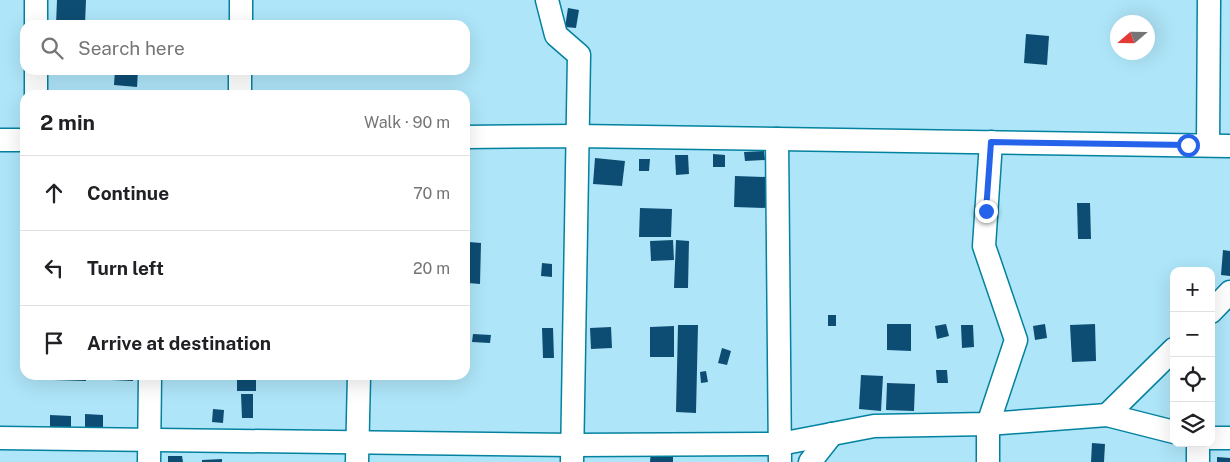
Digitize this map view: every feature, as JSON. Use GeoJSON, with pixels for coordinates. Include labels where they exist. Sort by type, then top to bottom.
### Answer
{"type":"FeatureCollection","features":[{"type":"Feature","properties":{"kind":"street"},"geometry":{"type":"LineString","coordinates":[[36,0],[36,20]]}},
{"type":"Feature","properties":{"kind":"street"},"geometry":{"type":"LineString","coordinates":[[240,20],[241,0]]}},
{"type":"Feature","properties":{"kind":"street"},"geometry":{"type":"LineString","coordinates":[[547,0],[556,35],[579,55],[572,454]]}},
{"type":"Feature","properties":{"kind":"street"},"geometry":{"type":"LineString","coordinates":[[470,137],[578,136],[1219,145],[1209,0]]}},
{"type":"Feature","properties":{"kind":"street"},"geometry":{"type":"LineString","coordinates":[[36,75],[36,90]]}},
{"type":"Feature","properties":{"kind":"street"},"geometry":{"type":"LineString","coordinates":[[240,75],[240,90]]}},
{"type":"Feature","properties":{"kind":"street"},"geometry":{"type":"LineString","coordinates":[[777,139],[780,453]]}},
{"type":"Feature","properties":{"kind":"street"},"geometry":{"type":"LineString","coordinates":[[0,140],[20,140]]}},
{"type":"Feature","properties":{"kind":"street"},"geometry":{"type":"LineString","coordinates":[[988,462],[988,424],[1016,340],[984,246],[991,142]]}},
{"type":"Feature","properties":{"kind":"street"},"geometry":{"type":"LineString","coordinates":[[1215,308],[1230,292]]}},
{"type":"Feature","properties":{"kind":"street"},"geometry":{"type":"LineString","coordinates":[[1107,415],[1170,353]]}},
{"type":"Feature","properties":{"kind":"street"},"geometry":{"type":"LineString","coordinates":[[149,451],[150,380]]}},
{"type":"Feature","properties":{"kind":"street"},"geometry":{"type":"LineString","coordinates":[[358,380],[358,452]]}},
{"type":"Feature","properties":{"kind":"street"},"geometry":{"type":"LineString","coordinates":[[0,438],[149,451],[572,454],[780,453],[832,434],[874,426],[988,424],[1107,415],[1170,431]]}},
{"type":"Feature","properties":{"kind":"street"},"geometry":{"type":"LineString","coordinates":[[810,462],[832,434]]}},
{"type":"Feature","properties":{"kind":"street"},"geometry":{"type":"LineString","coordinates":[[1215,438],[1230,438]]}},
{"type":"Feature","properties":{"kind":"street"},"geometry":{"type":"LineString","coordinates":[[1198,447],[1198,462]]}},
{"type":"Feature","properties":{"kind":"building"},"geometry":{"type":"Polygon","coordinates":[[[57,0],[86,0],[85,20],[56,20],[57,0]]]}},
{"type":"Feature","properties":{"kind":"building"},"geometry":{"type":"Polygon","coordinates":[[[568,8],[579,10],[576,28],[565,27],[568,8]]]}},
{"type":"Feature","properties":{"kind":"building"},"geometry":{"type":"Polygon","coordinates":[[[1026,34],[1049,36],[1047,65],[1024,63],[1026,34]]]}},
{"type":"Feature","properties":{"kind":"building"},"geometry":{"type":"Polygon","coordinates":[[[115,75],[138,75],[137,87],[114,85],[115,75]]]}},
{"type":"Feature","properties":{"kind":"building"},"geometry":{"type":"Polygon","coordinates":[[[764,151],[765,160],[745,161],[744,152],[764,151]]]}},
{"type":"Feature","properties":{"kind":"building"},"geometry":{"type":"Polygon","coordinates":[[[713,154],[725,155],[725,167],[713,167],[713,154]]]}},
{"type":"Feature","properties":{"kind":"building"},"geometry":{"type":"Polygon","coordinates":[[[675,155],[688,155],[689,174],[676,175],[675,155]]]}},
{"type":"Feature","properties":{"kind":"building"},"geometry":{"type":"Polygon","coordinates":[[[595,158],[625,161],[622,186],[593,184],[595,158]]]}},
{"type":"Feature","properties":{"kind":"building"},"geometry":{"type":"Polygon","coordinates":[[[639,159],[650,159],[649,171],[639,171],[639,159]]]}},
{"type":"Feature","properties":{"kind":"building"},"geometry":{"type":"Polygon","coordinates":[[[735,176],[767,177],[767,208],[734,207],[735,176]]]}},
{"type":"Feature","properties":{"kind":"building"},"geometry":{"type":"Polygon","coordinates":[[[1077,203],[1090,203],[1091,239],[1078,239],[1077,203]]]}},
{"type":"Feature","properties":{"kind":"building"},"geometry":{"type":"Polygon","coordinates":[[[640,208],[672,209],[671,237],[639,237],[640,208]]]}},
{"type":"Feature","properties":{"kind":"building"},"geometry":{"type":"Polygon","coordinates":[[[673,240],[674,260],[651,261],[650,241],[673,240]]]}},
{"type":"Feature","properties":{"kind":"building"},"geometry":{"type":"Polygon","coordinates":[[[676,240],[689,241],[688,288],[674,288],[676,240]]]}},
{"type":"Feature","properties":{"kind":"building"},"geometry":{"type":"Polygon","coordinates":[[[470,242],[481,243],[480,284],[470,283],[470,242]]]}},
{"type":"Feature","properties":{"kind":"building"},"geometry":{"type":"Polygon","coordinates":[[[1223,250],[1230,251],[1230,276],[1221,275],[1223,250]]]}},
{"type":"Feature","properties":{"kind":"building"},"geometry":{"type":"Polygon","coordinates":[[[542,263],[552,264],[552,277],[541,276],[542,263]]]}},
{"type":"Feature","properties":{"kind":"building"},"geometry":{"type":"Polygon","coordinates":[[[828,315],[836,315],[836,326],[828,326],[828,315]]]}},
{"type":"Feature","properties":{"kind":"building"},"geometry":{"type":"Polygon","coordinates":[[[887,324],[911,324],[911,351],[887,350],[887,324]]]}},
{"type":"Feature","properties":{"kind":"building"},"geometry":{"type":"Polygon","coordinates":[[[946,324],[949,336],[937,339],[935,326],[946,324]]]}},
{"type":"Feature","properties":{"kind":"building"},"geometry":{"type":"Polygon","coordinates":[[[1045,324],[1047,338],[1035,340],[1033,326],[1045,324]]]}},
{"type":"Feature","properties":{"kind":"building"},"geometry":{"type":"Polygon","coordinates":[[[1095,324],[1096,361],[1072,362],[1070,325],[1095,324]]]}},
{"type":"Feature","properties":{"kind":"building"},"geometry":{"type":"Polygon","coordinates":[[[678,325],[698,325],[696,413],[676,412],[678,325]]]}},
{"type":"Feature","properties":{"kind":"building"},"geometry":{"type":"Polygon","coordinates":[[[961,325],[973,325],[974,347],[962,348],[961,325]]]}},
{"type":"Feature","properties":{"kind":"building"},"geometry":{"type":"Polygon","coordinates":[[[674,326],[674,357],[650,357],[650,327],[674,326]]]}},
{"type":"Feature","properties":{"kind":"building"},"geometry":{"type":"Polygon","coordinates":[[[611,327],[612,348],[591,349],[590,328],[611,327]]]}},
{"type":"Feature","properties":{"kind":"building"},"geometry":{"type":"Polygon","coordinates":[[[542,328],[553,328],[554,358],[543,358],[542,328]]]}},
{"type":"Feature","properties":{"kind":"building"},"geometry":{"type":"Polygon","coordinates":[[[473,334],[491,335],[490,343],[472,342],[473,334]]]}},
{"type":"Feature","properties":{"kind":"building"},"geometry":{"type":"Polygon","coordinates":[[[722,348],[731,351],[727,365],[718,363],[722,348]]]}},
{"type":"Feature","properties":{"kind":"building"},"geometry":{"type":"Polygon","coordinates":[[[936,370],[947,370],[948,383],[937,383],[936,370]]]}},
{"type":"Feature","properties":{"kind":"building"},"geometry":{"type":"Polygon","coordinates":[[[706,371],[708,382],[701,383],[700,372],[706,371]]]}},
{"type":"Feature","properties":{"kind":"building"},"geometry":{"type":"Polygon","coordinates":[[[861,375],[883,376],[881,411],[859,409],[861,375]]]}},
{"type":"Feature","properties":{"kind":"building"},"geometry":{"type":"Polygon","coordinates":[[[53,380],[86,380],[86,381],[53,380]]]}},
{"type":"Feature","properties":{"kind":"building"},"geometry":{"type":"Polygon","coordinates":[[[237,380],[256,380],[256,391],[237,391],[237,380]]]}},
{"type":"Feature","properties":{"kind":"building"},"geometry":{"type":"Polygon","coordinates":[[[887,383],[915,384],[914,411],[886,410],[887,383]]]}},
{"type":"Feature","properties":{"kind":"building"},"geometry":{"type":"Polygon","coordinates":[[[241,394],[253,394],[253,418],[242,418],[241,394]]]}},
{"type":"Feature","properties":{"kind":"building"},"geometry":{"type":"Polygon","coordinates":[[[213,409],[224,410],[223,423],[212,422],[213,409]]]}},
{"type":"Feature","properties":{"kind":"building"},"geometry":{"type":"Polygon","coordinates":[[[85,414],[103,415],[103,429],[85,429],[85,414]]]}},
{"type":"Feature","properties":{"kind":"building"},"geometry":{"type":"Polygon","coordinates":[[[50,415],[71,416],[71,430],[50,430],[50,415]]]}},
{"type":"Feature","properties":{"kind":"building"},"geometry":{"type":"Polygon","coordinates":[[[1092,443],[1105,444],[1104,462],[1091,462],[1092,443]]]}},
{"type":"Feature","properties":{"kind":"building"},"geometry":{"type":"Polygon","coordinates":[[[651,450],[673,451],[673,462],[650,462],[651,450]]]}},
{"type":"Feature","properties":{"kind":"building"},"geometry":{"type":"Polygon","coordinates":[[[168,456],[182,456],[183,462],[168,462],[168,456]]]}},
{"type":"Feature","properties":{"kind":"building"},"geometry":{"type":"Polygon","coordinates":[[[1217,457],[1230,458],[1230,462],[1217,462],[1217,457]]]}},
{"type":"Feature","properties":{"kind":"building"},"geometry":{"type":"Polygon","coordinates":[[[222,459],[222,462],[202,462],[202,460],[222,459]]]}},
{"type":"Feature","properties":{"kind":"route"},"geometry":{"type":"LineString","coordinates":[[986,211],[991,142],[1188,145]]}}]}
